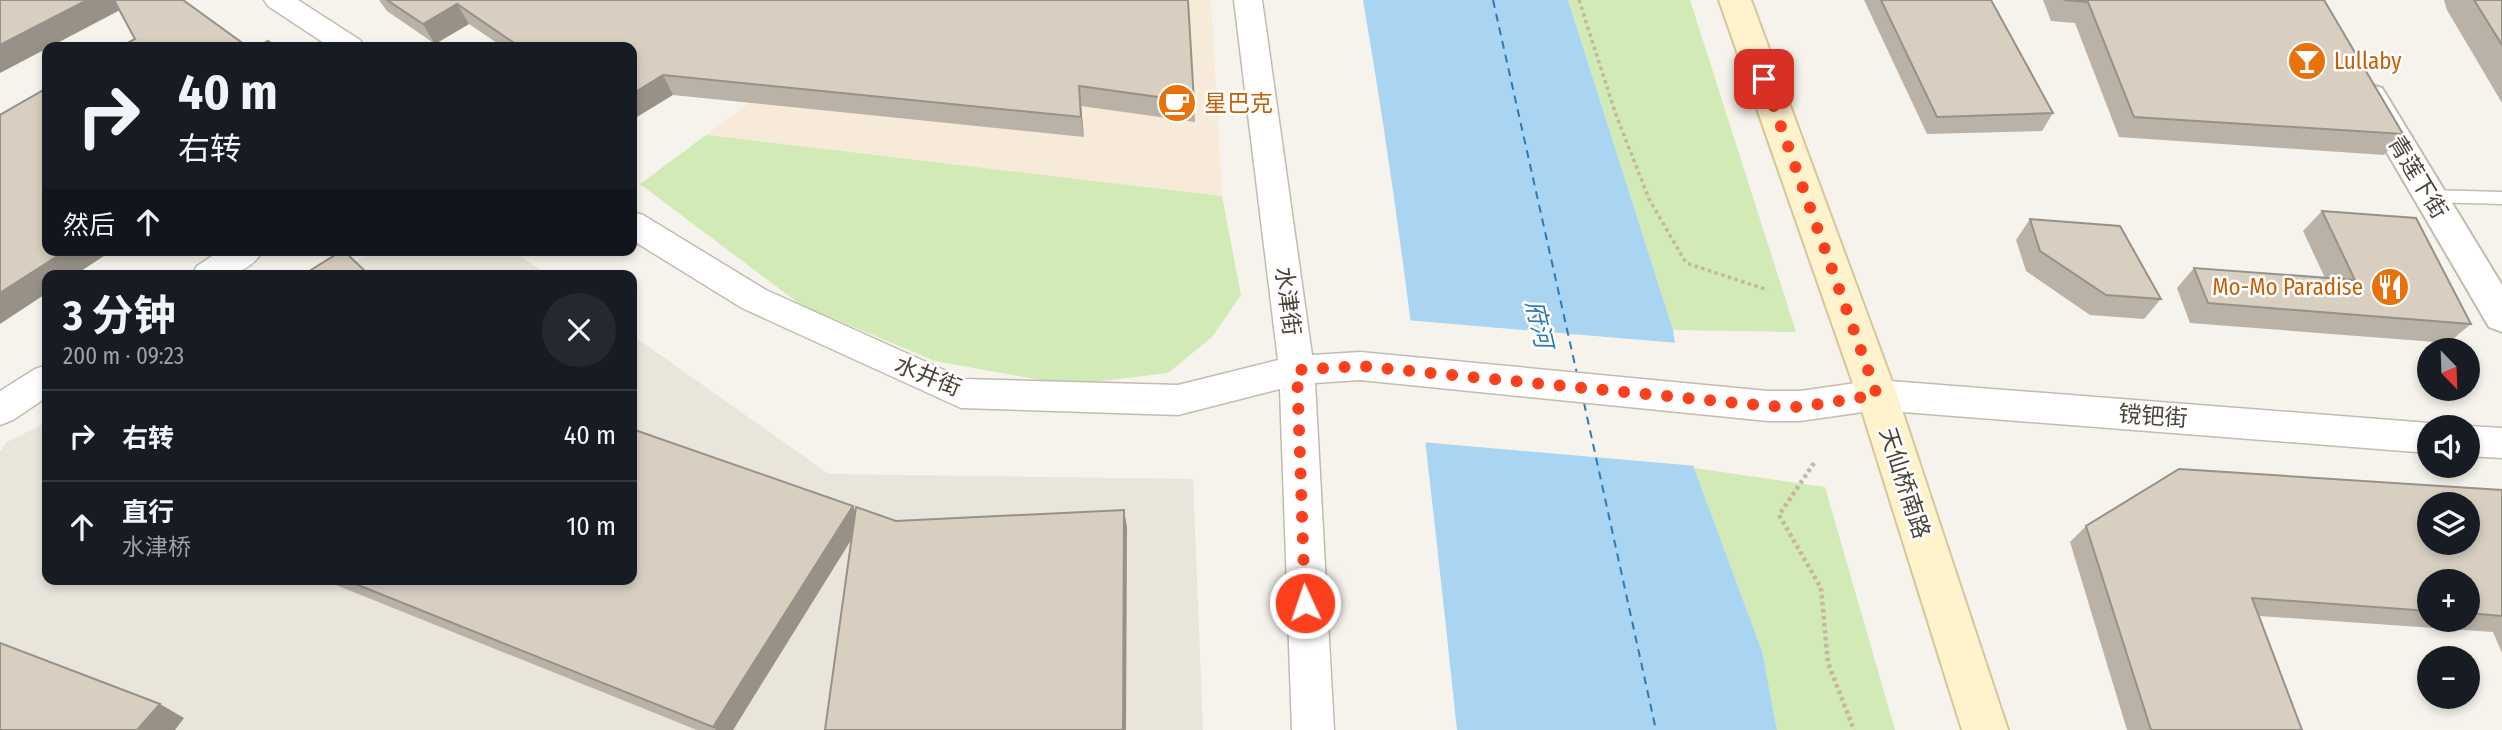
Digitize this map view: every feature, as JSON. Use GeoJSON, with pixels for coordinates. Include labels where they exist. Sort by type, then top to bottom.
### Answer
{"type":"FeatureCollection","features":[{"type":"Feature","properties":{"kind":"main road","name":"天仙桥南路"},"geometry":{"type":"LineString","coordinates":[[1735,0],[1877,395],[1985,730]]}},
{"type":"Feature","properties":{"kind":"street"},"geometry":{"type":"LineString","coordinates":[[278,0],[342,42]]}},
{"type":"Feature","properties":{"kind":"street","name":"水津街"},"geometry":{"type":"LineString","coordinates":[[1248,0],[1297,370],[1313,730]]}},
{"type":"Feature","properties":{"kind":"street","name":"青莲下街"},"geometry":{"type":"LineString","coordinates":[[2355,71],[2502,317]]}},
{"type":"Feature","properties":{"kind":"street","name":"水井街"},"geometry":{"type":"LineString","coordinates":[[637,227],[754,299],[961,393],[1178,401],[1297,370],[1360,366],[1768,406]]}},
{"type":"Feature","properties":{"kind":"street"},"geometry":{"type":"LineString","coordinates":[[217,270],[238,256]]}},
{"type":"Feature","properties":{"kind":"street"},"geometry":{"type":"LineString","coordinates":[[0,410],[42,382]]}},
{"type":"Feature","properties":{"kind":"street","name":"镋钯街"},"geometry":{"type":"LineString","coordinates":[[1768,406],[1800,407],[1877,395],[2417,437]]}},
{"type":"Feature","properties":{"kind":"street"},"geometry":{"type":"LineString","coordinates":[[2480,442],[2502,443]]}},
{"type":"Feature","properties":{"kind":"lane"},"geometry":{"type":"LineString","coordinates":[[2429,195],[2502,198]]}},
{"type":"Feature","properties":{"kind":"path"},"geometry":{"type":"LineString","coordinates":[[1579,0],[1616,116],[1644,187],[1686,263],[1768,290]]}},
{"type":"Feature","properties":{"kind":"path"},"geometry":{"type":"LineString","coordinates":[[1814,463],[1779,515],[1821,588],[1828,663],[1854,730]]}},
{"type":"Feature","properties":{"kind":"shaded area"},"geometry":{"type":"Polygon","coordinates":[[[848,0],[1211,0],[1222,196],[706,135],[824,47],[848,0]]]}},
{"type":"Feature","properties":{"kind":"shaded area"},"geometry":{"type":"Polygon","coordinates":[[[366,256],[520,256],[540,270],[340,270],[366,256]]]}},
{"type":"Feature","properties":{"kind":"shaded area"},"geometry":{"type":"Polygon","coordinates":[[[637,339],[829,474],[1193,479],[1203,730],[0,730],[0,451],[7,442],[42,424],[42,585],[637,585],[637,339]]]}},
{"type":"Feature","properties":{"kind":"green space"},"geometry":{"type":"Polygon","coordinates":[[[1568,0],[1690,0],[1796,332],[1673,330],[1568,0]]]}},
{"type":"Feature","properties":{"kind":"green space"},"geometry":{"type":"Polygon","coordinates":[[[706,135],[1222,196],[1241,295],[1212,337],[1168,373],[1068,385],[935,361],[801,305],[640,184],[706,135]]]}},
{"type":"Feature","properties":{"kind":"green space"},"geometry":{"type":"Polygon","coordinates":[[[1694,468],[1825,487],[1895,730],[1777,730],[1762,651],[1694,468]]]}},
{"type":"Feature","properties":{"kind":"water","name":"府河"},"geometry":{"type":"Polygon","coordinates":[[[1363,0],[1568,0],[1673,330],[1694,468],[1762,651],[1777,730],[1457,730],[1404,273],[1363,0]]]}},
{"type":"Feature","properties":{"kind":"pier"},"geometry":{"type":"Polygon","coordinates":[[[1406,320],[1678,343],[1697,466],[1421,442],[1406,320]]]}},
{"type":"Feature","properties":{"kind":"building"},"geometry":{"type":"Polygon","coordinates":[[[0,0],[87,0],[0,45],[0,0]]]}},
{"type":"Feature","properties":{"kind":"building"},"geometry":{"type":"Polygon","coordinates":[[[114,0],[183,0],[241,42],[129,42],[135,39],[114,0]]]}},
{"type":"Feature","properties":{"kind":"building"},"geometry":{"type":"Polygon","coordinates":[[[387,0],[1188,0],[1194,102],[1079,86],[1081,117],[663,75],[637,91],[637,42],[513,42],[457,4],[423,24],[387,0]]]}},
{"type":"Feature","properties":{"kind":"building"},"geometry":{"type":"Polygon","coordinates":[[[1881,0],[1991,0],[2053,113],[1937,117],[1881,0]]]}},
{"type":"Feature","properties":{"kind":"building"},"geometry":{"type":"Polygon","coordinates":[[[2064,0],[2324,0],[2403,134],[2134,117],[2088,2],[2064,0]]]}},
{"type":"Feature","properties":{"kind":"building"},"geometry":{"type":"Polygon","coordinates":[[[2474,0],[2502,0],[2502,45],[2474,0]]]}},
{"type":"Feature","properties":{"kind":"building"},"geometry":{"type":"Polygon","coordinates":[[[42,91],[42,256],[58,256],[0,293],[0,115],[42,91]]]}},
{"type":"Feature","properties":{"kind":"building"},"geometry":{"type":"Polygon","coordinates":[[[2322,211],[2416,218],[2471,324],[2208,303],[2194,268],[2355,280],[2322,211]]]}},
{"type":"Feature","properties":{"kind":"building"},"geometry":{"type":"Polygon","coordinates":[[[2030,219],[2120,226],[2161,299],[2106,295],[2040,251],[2030,219]]]}},
{"type":"Feature","properties":{"kind":"building"},"geometry":{"type":"Polygon","coordinates":[[[333,256],[349,256],[364,270],[311,270],[333,256]]]}},
{"type":"Feature","properties":{"kind":"building"},"geometry":{"type":"Polygon","coordinates":[[[637,431],[853,506],[713,727],[358,585],[637,585],[637,431]]]}},
{"type":"Feature","properties":{"kind":"building"},"geometry":{"type":"Polygon","coordinates":[[[2179,469],[2502,490],[2502,616],[2480,614],[2480,569],[2417,569],[2417,610],[2252,598],[2302,730],[2151,730],[2086,526],[2179,469]]]}},
{"type":"Feature","properties":{"kind":"building"},"geometry":{"type":"Polygon","coordinates":[[[856,507],[896,521],[1124,510],[1123,730],[825,730],[856,507]]]}},
{"type":"Feature","properties":{"kind":"building"},"geometry":{"type":"Polygon","coordinates":[[[0,643],[160,704],[137,730],[0,730],[0,643]]]}},
{"type":"Feature","properties":{"kind":"ferry route"},"geometry":{"type":"LineString","coordinates":[[1493,0],[1577,374]]}},
{"type":"Feature","properties":{"kind":"ferry route"},"geometry":{"type":"LineString","coordinates":[[1584,403],[1656,730]]}},
{"type":"Feature","properties":{"kind":"place","name":"Lullaby"},"geometry":{"type":"Point","coordinates":[2307,61]}},
{"type":"Feature","properties":{"kind":"place","name":"星巴克"},"geometry":{"type":"Point","coordinates":[1177,103]}},
{"type":"Feature","properties":{"kind":"place","name":"Mo-Mo Paradise"},"geometry":{"type":"Point","coordinates":[2390,287]}},
{"type":"Feature","properties":{"kind":"route"},"geometry":{"type":"LineString","coordinates":[[1305,603],[1297,370],[1360,366],[1768,406],[1800,407],[1877,395],[1764,79]]}}]}
